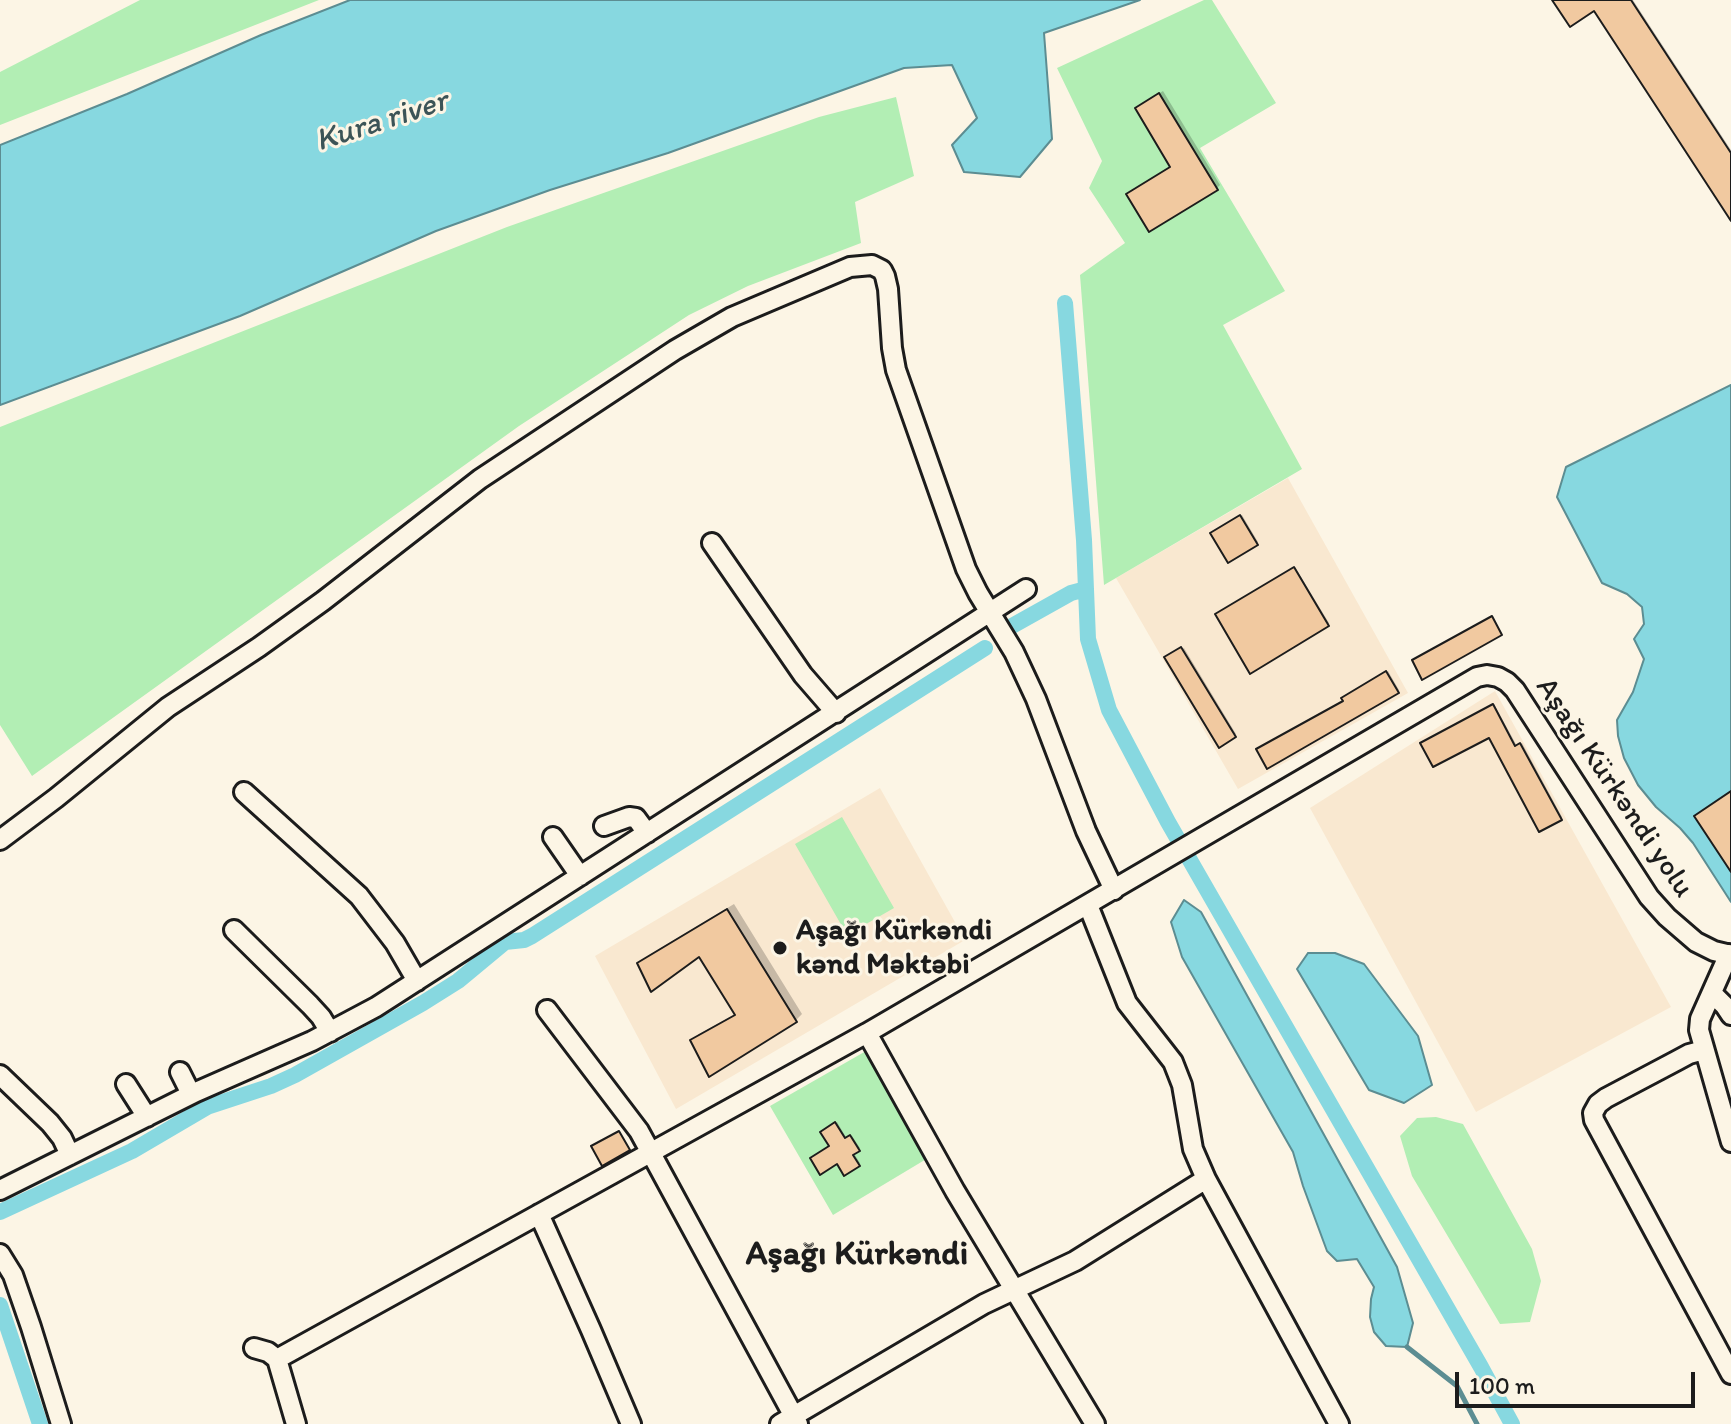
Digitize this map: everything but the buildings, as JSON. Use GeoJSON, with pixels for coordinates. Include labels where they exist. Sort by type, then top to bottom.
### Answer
{"type":"FeatureCollection","features":[{"type":"Feature","properties":{"kind":"street"},"geometry":{"type":"LineString","coordinates":[[0,840],[168,707],[323,601],[480,479],[675,350],[732,317],[860,264],[878,267],[885,276],[896,370],[966,569],[1014,652],[1036,699],[1086,831],[1114,890]]}},
{"type":"Feature","properties":{"kind":"street"},"geometry":{"type":"LineString","coordinates":[[712,543],[803,675],[836,713]]}},
{"type":"Feature","properties":{"kind":"street"},"geometry":{"type":"LineString","coordinates":[[0,1190],[191,1094],[330,1032],[376,1007],[1026,589]]}},
{"type":"Feature","properties":{"kind":"street","name":"Aşağı Kürkəndi yolu"},"geometry":{"type":"LineString","coordinates":[[277,1359],[867,1033],[1477,677],[1498,677],[1515,690],[1649,897],[1667,917],[1696,942],[1714,951],[1730,954]]}},
{"type":"Feature","properties":{"kind":"street"},"geometry":{"type":"LineString","coordinates":[[244,792],[359,896],[395,943],[417,981]]}},
{"type":"Feature","properties":{"kind":"street"},"geometry":{"type":"LineString","coordinates":[[604,826],[629,817],[636,818],[647,833]]}},
{"type":"Feature","properties":{"kind":"street"},"geometry":{"type":"LineString","coordinates":[[553,837],[580,876]]}},
{"type":"Feature","properties":{"kind":"street"},"geometry":{"type":"LineString","coordinates":[[1088,905],[1127,1003],[1173,1062],[1182,1085],[1193,1149],[1206,1179],[1339,1424]]}},
{"type":"Feature","properties":{"kind":"street"},"geometry":{"type":"LineString","coordinates":[[234,930],[310,1005],[330,1032]]}},
{"type":"Feature","properties":{"kind":"street"},"geometry":{"type":"LineString","coordinates":[[1730,954],[1700,1019],[1699,1030],[1731,1142]]}},
{"type":"Feature","properties":{"kind":"street"},"geometry":{"type":"LineString","coordinates":[[1712,993],[1731,1015]]}},
{"type":"Feature","properties":{"kind":"street"},"geometry":{"type":"LineString","coordinates":[[547,1010],[631,1118],[652,1153],[791,1421],[973,1310],[1075,1261],[1206,1179]]}},
{"type":"Feature","properties":{"kind":"street"},"geometry":{"type":"LineString","coordinates":[[867,1033],[955,1191],[1095,1424]]}},
{"type":"Feature","properties":{"kind":"street"},"geometry":{"type":"LineString","coordinates":[[1704,1050],[1689,1054],[1606,1098],[1593,1113],[1731,1374]]}},
{"type":"Feature","properties":{"kind":"street"},"geometry":{"type":"LineString","coordinates":[[180,1072],[191,1094]]}},
{"type":"Feature","properties":{"kind":"street"},"geometry":{"type":"LineString","coordinates":[[0,1075],[50,1123],[70,1155]]}},
{"type":"Feature","properties":{"kind":"street"},"geometry":{"type":"LineString","coordinates":[[126,1084],[147,1117]]}},
{"type":"Feature","properties":{"kind":"street"},"geometry":{"type":"LineString","coordinates":[[539,1214],[631,1424]]}},
{"type":"Feature","properties":{"kind":"street"},"geometry":{"type":"LineString","coordinates":[[0,1254],[13,1275],[61,1424]]}},
{"type":"Feature","properties":{"kind":"street"},"geometry":{"type":"LineString","coordinates":[[254,1348],[268,1352],[277,1359],[296,1424]]}},
{"type":"Feature","properties":{"kind":"shaded area"},"geometry":{"type":"Polygon","coordinates":[[[1288,478],[1408,693],[1238,789],[1116,578],[1288,478]]]}},
{"type":"Feature","properties":{"kind":"shaded area"},"geometry":{"type":"Polygon","coordinates":[[[1495,691],[1671,1007],[1476,1112],[1310,808],[1495,691]]]}},
{"type":"Feature","properties":{"kind":"shaded area","name":"Aşağı Kürkəndi kənd Məktəbi"},"geometry":{"type":"Polygon","coordinates":[[[880,788],[965,940],[676,1109],[595,956],[880,788]]]}},
{"type":"Feature","properties":{"kind":"green space"},"geometry":{"type":"Polygon","coordinates":[[[140,0],[319,0],[0,125],[0,72],[140,0]]]}},
{"type":"Feature","properties":{"kind":"green space"},"geometry":{"type":"Polygon","coordinates":[[[1204,0],[1212,0],[1276,103],[1200,148],[1285,291],[1223,325],[1302,469],[1104,585],[1080,275],[1125,243],[1089,188],[1102,161],[1057,68],[1204,0]]]}},
{"type":"Feature","properties":{"kind":"green space"},"geometry":{"type":"Polygon","coordinates":[[[896,97],[914,176],[855,202],[861,243],[748,286],[689,315],[519,426],[32,776],[0,725],[0,427],[507,227],[819,117],[896,97]]]}},
{"type":"Feature","properties":{"kind":"green space"},"geometry":{"type":"Polygon","coordinates":[[[842,817],[894,908],[847,935],[795,844],[842,817]]]}},
{"type":"Feature","properties":{"kind":"green space"},"geometry":{"type":"Polygon","coordinates":[[[866,1051],[928,1158],[833,1215],[770,1106],[866,1051]]]}},
{"type":"Feature","properties":{"kind":"green space"},"geometry":{"type":"Polygon","coordinates":[[[1436,1117],[1463,1124],[1532,1249],[1541,1281],[1530,1322],[1500,1324],[1412,1176],[1400,1136],[1417,1118],[1436,1117]]]}},
{"type":"Feature","properties":{"kind":"water","name":"Kura river"},"geometry":{"type":"Polygon","coordinates":[[[350,0],[1140,0],[1044,33],[1052,139],[1020,177],[964,172],[952,145],[977,118],[952,65],[904,68],[668,153],[550,190],[436,231],[240,316],[0,405],[0,145],[350,0]]]}},
{"type":"Feature","properties":{"kind":"water"},"geometry":{"type":"Polygon","coordinates":[[[1731,385],[1731,902],[1693,843],[1638,785],[1624,758],[1617,720],[1633,692],[1644,659],[1634,639],[1644,624],[1642,607],[1627,594],[1602,583],[1557,497],[1566,467],[1731,385]]]}},
{"type":"Feature","properties":{"kind":"water"},"geometry":{"type":"Polygon","coordinates":[[[1184,900],[1201,912],[1397,1267],[1413,1323],[1407,1347],[1386,1346],[1374,1332],[1370,1317],[1374,1287],[1357,1259],[1337,1261],[1327,1251],[1293,1152],[1182,957],[1171,922],[1184,900]]]}},
{"type":"Feature","properties":{"kind":"water"},"geometry":{"type":"Polygon","coordinates":[[[1308,953],[1335,953],[1364,964],[1418,1036],[1432,1085],[1404,1103],[1369,1090],[1297,969],[1308,953]]]}},
{"type":"Feature","properties":{"kind":"waterway"},"geometry":{"type":"LineString","coordinates":[[1065,303],[1084,540],[1088,639],[1109,710],[1168,822],[1512,1424]]}},
{"type":"Feature","properties":{"kind":"waterway"},"geometry":{"type":"LineString","coordinates":[[1012,626],[1071,593],[1086,589]]}},
{"type":"Feature","properties":{"kind":"waterway"},"geometry":{"type":"LineString","coordinates":[[0,1212],[132,1151],[207,1107],[295,1075],[423,1003],[458,981],[505,942],[532,936],[985,648]]}},
{"type":"Feature","properties":{"kind":"waterway"},"geometry":{"type":"LineString","coordinates":[[0,1305],[40,1424]]}},
{"type":"Feature","properties":{"kind":"waterway"},"geometry":{"type":"LineString","coordinates":[[1407,1347],[1457,1386],[1477,1424]]}},
{"type":"Feature","properties":{"kind":"place","name":"Aşağı Kürkəndi kənd Məktəbi"},"geometry":{"type":"Point","coordinates":[780,948]}},
{"type":"Feature","properties":{"kind":"district","name":"Aşağı Kürkəndi"},"geometry":{"type":"Point","coordinates":[857,1255]}}]}
